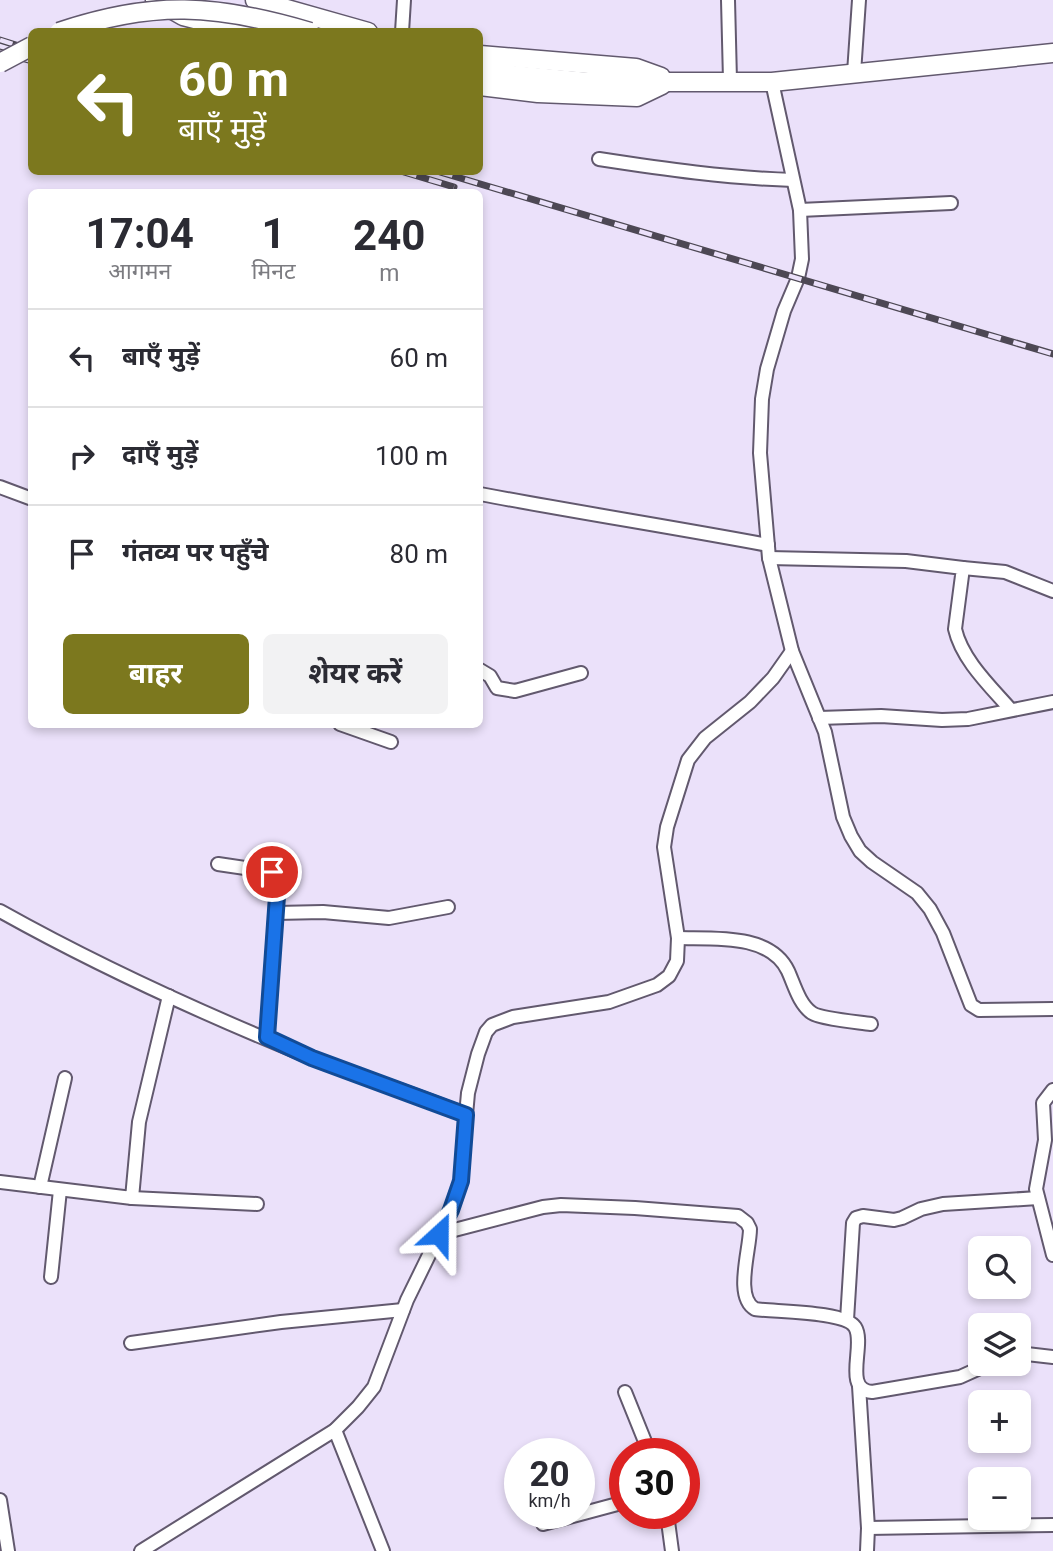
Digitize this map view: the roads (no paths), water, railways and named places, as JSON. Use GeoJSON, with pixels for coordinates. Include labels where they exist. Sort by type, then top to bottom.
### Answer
{"type":"FeatureCollection","features":[{"type":"Feature","properties":{"kind":"main road"},"geometry":{"type":"LineString","coordinates":[[155,0],[183,16],[229,28]]}},
{"type":"Feature","properties":{"kind":"main road"},"geometry":{"type":"LineString","coordinates":[[255,0],[354,28]]}},
{"type":"Feature","properties":{"kind":"main road"},"geometry":{"type":"LineString","coordinates":[[69,28],[111,11],[168,1],[215,5],[296,28]]}},
{"type":"Feature","properties":{"kind":"main road"},"geometry":{"type":"LineString","coordinates":[[0,62],[28,48]]}},
{"type":"Feature","properties":{"kind":"main road"},"geometry":{"type":"LineString","coordinates":[[483,72],[589,82],[772,82],[1053,53]]}},
{"type":"Feature","properties":{"kind":"main road"},"geometry":{"type":"LineString","coordinates":[[483,54],[636,68],[671,81]]}},
{"type":"Feature","properties":{"kind":"main road"},"geometry":{"type":"LineString","coordinates":[[483,86],[538,93],[636,97],[671,81]]}},
{"type":"Feature","properties":{"kind":"street"},"geometry":{"type":"LineString","coordinates":[[402,28],[404,0]]}},
{"type":"Feature","properties":{"kind":"street"},"geometry":{"type":"LineString","coordinates":[[728,0],[730,80]]}},
{"type":"Feature","properties":{"kind":"street"},"geometry":{"type":"LineString","coordinates":[[854,73],[859,0]]}},
{"type":"Feature","properties":{"kind":"street"},"geometry":{"type":"LineString","coordinates":[[772,82],[800,210],[802,259],[798,278],[784,311],[766,369],[760,453],[768,551],[792,652],[825,732],[843,817],[851,836],[860,851],[917,893],[930,909],[943,933],[971,1005],[979,1010],[1053,1009]]}},
{"type":"Feature","properties":{"kind":"street"},"geometry":{"type":"LineString","coordinates":[[599,159],[690,173],[793,180]]}},
{"type":"Feature","properties":{"kind":"street"},"geometry":{"type":"LineString","coordinates":[[800,210],[951,203]]}},
{"type":"Feature","properties":{"kind":"street"},"geometry":{"type":"LineString","coordinates":[[0,487],[28,498]]}},
{"type":"Feature","properties":{"kind":"street"},"geometry":{"type":"LineString","coordinates":[[483,495],[578,513],[656,524],[768,551],[906,561],[1005,572],[1053,591]]}},
{"type":"Feature","properties":{"kind":"street"},"geometry":{"type":"LineString","coordinates":[[963,568],[955,629],[957,638],[985,680],[1011,710]]}},
{"type":"Feature","properties":{"kind":"street"},"geometry":{"type":"LineString","coordinates":[[141,1551],[335,1430],[374,1387],[403,1310],[451,1210],[461,1181],[468,1093],[486,1032],[492,1025],[513,1017],[609,1002],[657,985],[668,976],[677,961],[678,938],[664,847],[667,827],[688,760],[705,738],[750,702],[773,678],[792,652]]}},
{"type":"Feature","properties":{"kind":"street"},"geometry":{"type":"LineString","coordinates":[[483,672],[490,676],[497,688],[515,691],[581,673]]}},
{"type":"Feature","properties":{"kind":"street"},"geometry":{"type":"LineString","coordinates":[[819,718],[881,716],[968,719],[1053,702]]}},
{"type":"Feature","properties":{"kind":"street"},"geometry":{"type":"LineString","coordinates":[[351,728],[391,742]]}},
{"type":"Feature","properties":{"kind":"street"},"geometry":{"type":"LineString","coordinates":[[218,864],[275,873],[278,882],[267,1037]]}},
{"type":"Feature","properties":{"kind":"street"},"geometry":{"type":"LineString","coordinates":[[276,913],[323,912],[389,918],[448,906]]}},
{"type":"Feature","properties":{"kind":"street"},"geometry":{"type":"LineString","coordinates":[[0,911],[169,996],[312,1058],[466,1115]]}},
{"type":"Feature","properties":{"kind":"street"},"geometry":{"type":"LineString","coordinates":[[678,938],[725,939],[755,944],[774,952],[785,965],[804,1005],[813,1014],[871,1024]]}},
{"type":"Feature","properties":{"kind":"street"},"geometry":{"type":"LineString","coordinates":[[131,1198],[139,1122],[169,996]]}},
{"type":"Feature","properties":{"kind":"street"},"geometry":{"type":"LineString","coordinates":[[40,1187],[65,1077]]}},
{"type":"Feature","properties":{"kind":"street"},"geometry":{"type":"LineString","coordinates":[[1053,1090],[1043,1102],[1045,1140],[1036,1182],[1053,1255]]}},
{"type":"Feature","properties":{"kind":"street"},"geometry":{"type":"LineString","coordinates":[[0,1182],[131,1198],[257,1204]]}},
{"type":"Feature","properties":{"kind":"street"},"geometry":{"type":"LineString","coordinates":[[51,1277],[60,1189]]}},
{"type":"Feature","properties":{"kind":"street"},"geometry":{"type":"LineString","coordinates":[[848,1320],[853,1223],[856,1218],[863,1216],[894,1220],[931,1205],[1038,1198]]}},
{"type":"Feature","properties":{"kind":"street"},"geometry":{"type":"LineString","coordinates":[[439,1234],[543,1207],[561,1205],[738,1216],[750,1228],[744,1294],[750,1306],[755,1309],[848,1320],[858,1334],[857,1381],[868,1528],[867,1551]]}},
{"type":"Feature","properties":{"kind":"street"},"geometry":{"type":"LineString","coordinates":[[131,1343],[281,1322],[403,1310]]}},
{"type":"Feature","properties":{"kind":"street"},"geometry":{"type":"LineString","coordinates":[[1031,1354],[1053,1357]]}},
{"type":"Feature","properties":{"kind":"street"},"geometry":{"type":"LineString","coordinates":[[859,1386],[872,1392],[968,1373]]}},
{"type":"Feature","properties":{"kind":"street"},"geometry":{"type":"LineString","coordinates":[[625,1392],[644,1438]]}},
{"type":"Feature","properties":{"kind":"street"},"geometry":{"type":"LineString","coordinates":[[335,1430],[383,1551]]}},
{"type":"Feature","properties":{"kind":"street"},"geometry":{"type":"LineString","coordinates":[[0,1500],[5,1550]]}},
{"type":"Feature","properties":{"kind":"street"},"geometry":{"type":"LineString","coordinates":[[868,1528],[1053,1525]]}},
{"type":"Feature","properties":{"kind":"street"},"geometry":{"type":"LineString","coordinates":[[669,1529],[672,1551]]}},
{"type":"Feature","properties":{"kind":"railway"},"geometry":{"type":"LineString","coordinates":[[0,40],[28,49]]}},
{"type":"Feature","properties":{"kind":"railway"},"geometry":{"type":"LineString","coordinates":[[0,52],[28,60]]}},
{"type":"Feature","properties":{"kind":"railway"},"geometry":{"type":"LineString","coordinates":[[414,175],[454,187]]}},
{"type":"Feature","properties":{"kind":"railway"},"geometry":{"type":"LineString","coordinates":[[450,175],[1053,354]]}}]}
